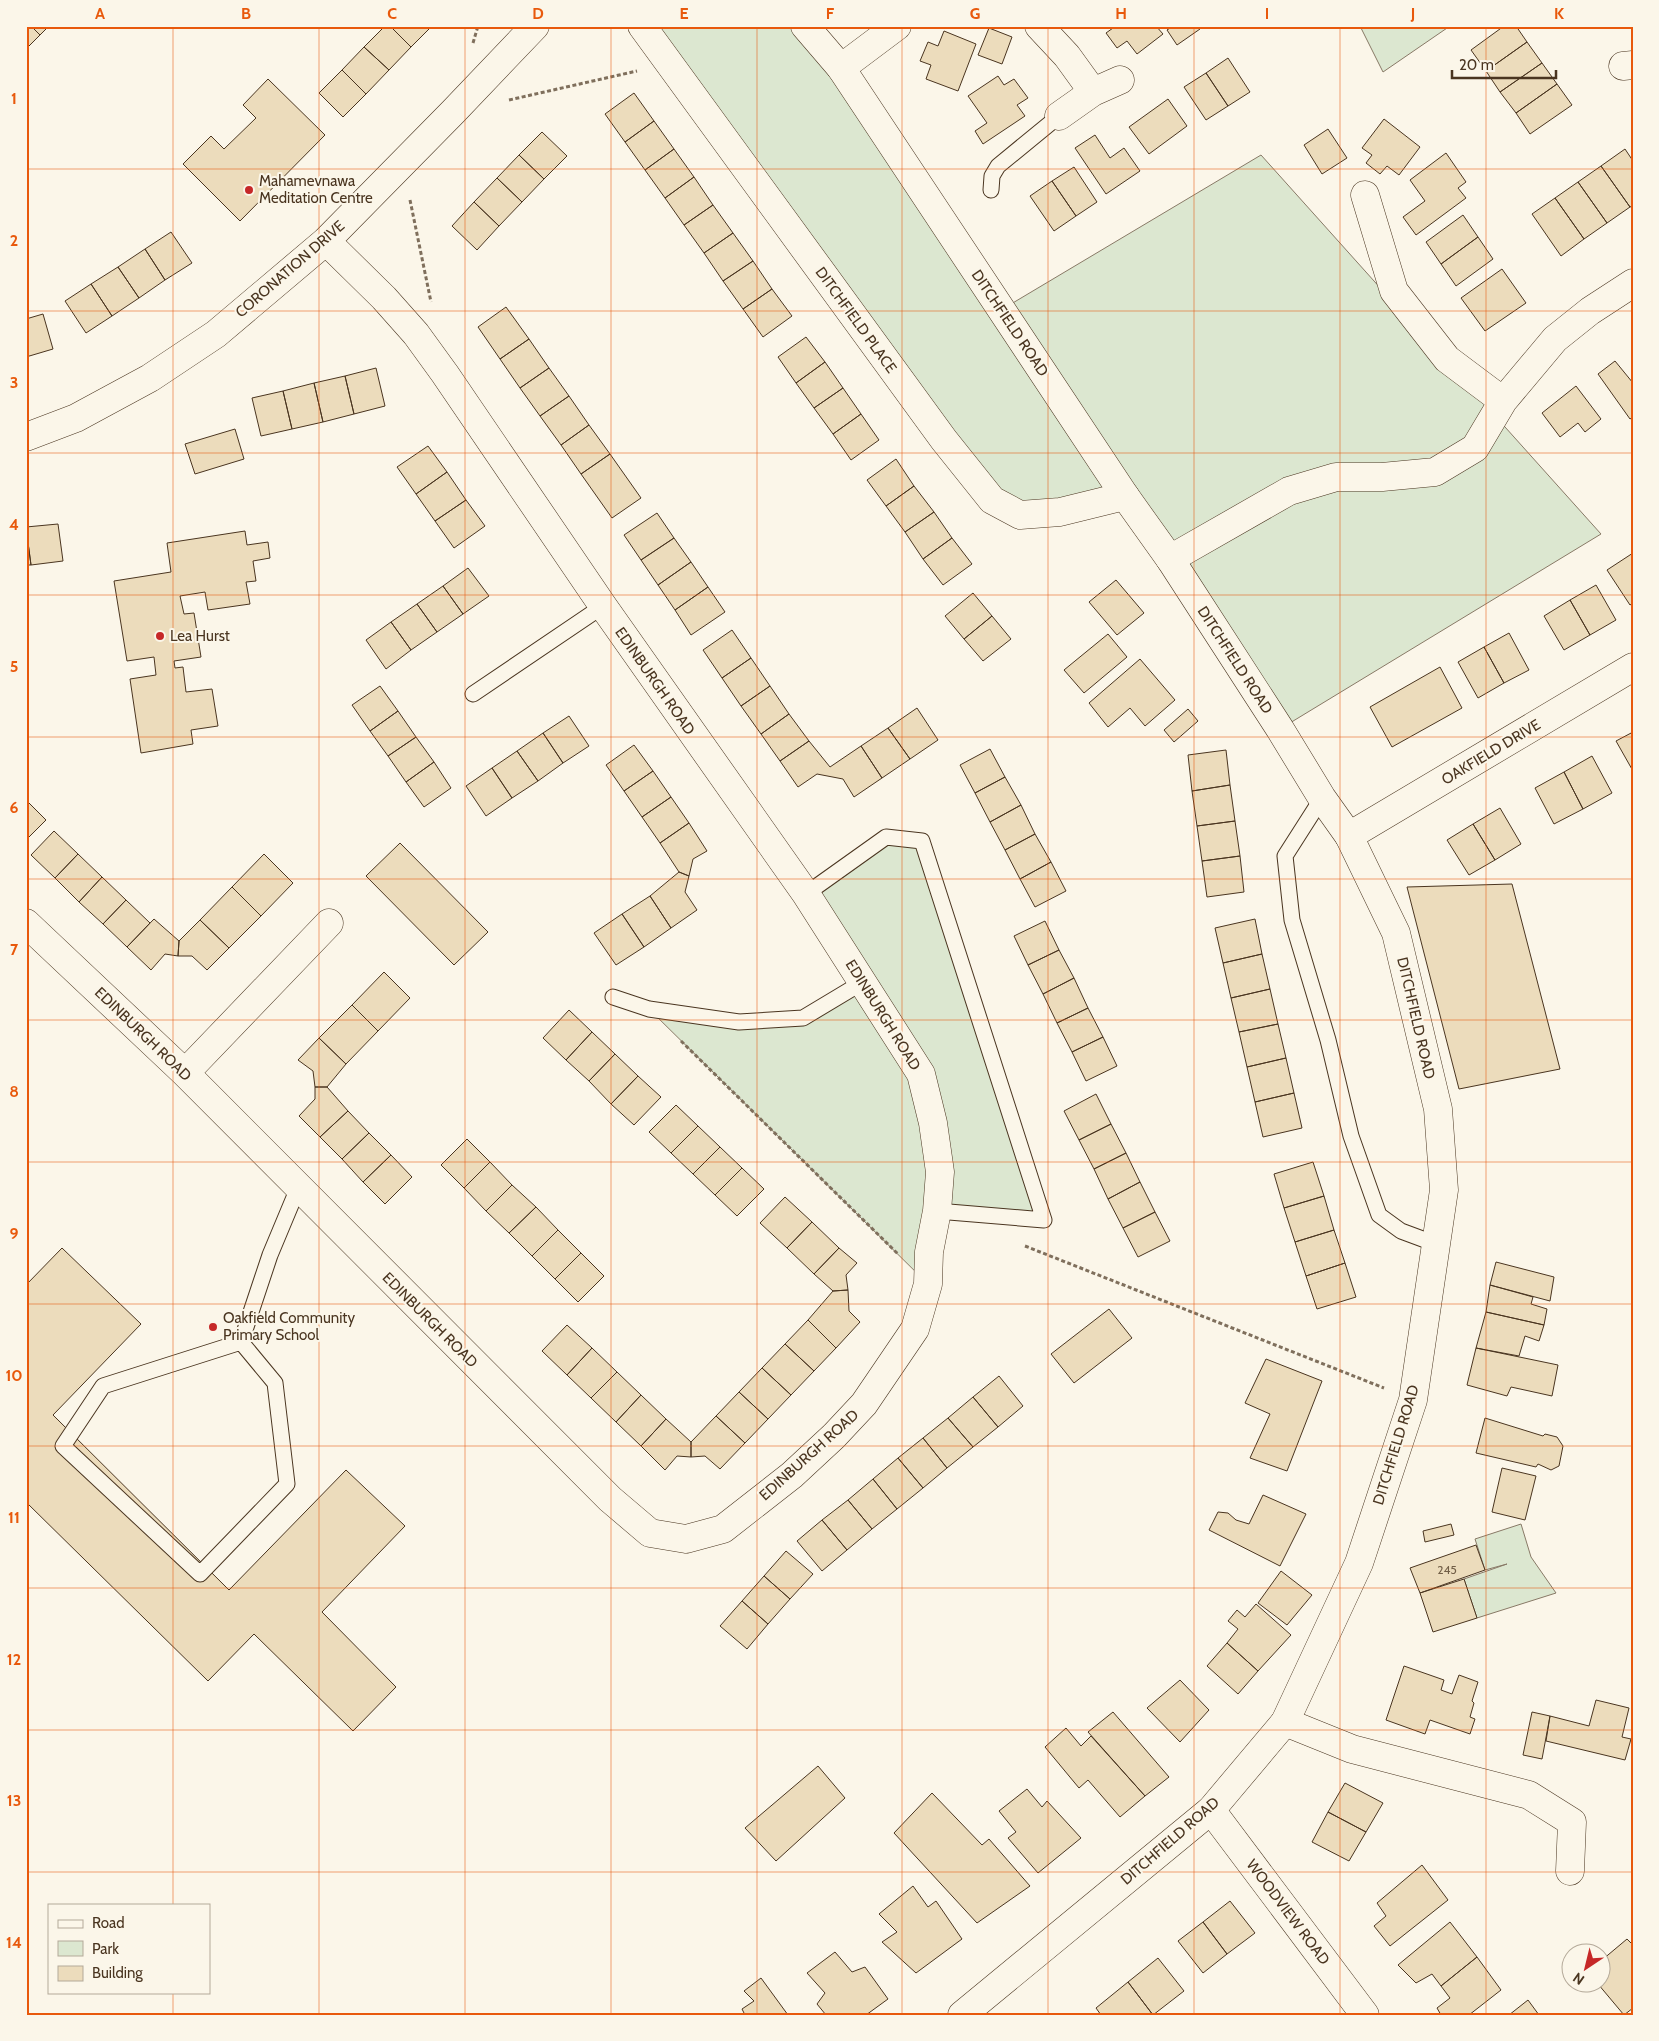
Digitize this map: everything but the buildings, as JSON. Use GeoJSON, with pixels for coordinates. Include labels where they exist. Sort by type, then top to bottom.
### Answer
{"type":"FeatureCollection","features":[{"type":"Feature","properties":{"kind":"street","name":"CORONATION DRIVE"},"geometry":{"type":"LineString","coordinates":[[26,437],[76,418],[158,372],[216,334],[326,241],[403,164],[535,26]]}},
{"type":"Feature","properties":{"kind":"street","name":"DITCHFIELD PLACE"},"geometry":{"type":"LineString","coordinates":[[642,26],[944,440],[992,500],[1020,514],[1060,512],[1125,496]]}},
{"type":"Feature","properties":{"kind":"street","name":"DITCHFIELD ROAD"},"geometry":{"type":"LineString","coordinates":[[805,26],[841,68],[1125,496],[1170,559],[1280,729],[1322,798],[1349,836],[1396,933],[1438,1109],[1444,1190],[1413,1400],[1359,1564],[1285,1722],[1211,1810],[962,2015]]}},
{"type":"Feature","properties":{"kind":"street"},"geometry":{"type":"LineString","coordinates":[[841,68],[897,26]]}},
{"type":"Feature","properties":{"kind":"street"},"geometry":{"type":"LineString","coordinates":[[1039,26],[1067,56],[1093,92]]}},
{"type":"Feature","properties":{"kind":"street"},"geometry":{"type":"LineString","coordinates":[[1059,116],[1093,92],[1120,80]]}},
{"type":"Feature","properties":{"kind":"street"},"geometry":{"type":"LineString","coordinates":[[1365,195],[1394,291],[1447,359],[1503,401]]}},
{"type":"Feature","properties":{"kind":"street","name":"EDINBURGH ROAD"},"geometry":{"type":"LineString","coordinates":[[26,923],[185,1073],[610,1499],[650,1533],[686,1539],[723,1529],[792,1475],[834,1436],[864,1404],[915,1330],[928,1284],[940,1172],[933,1123],[921,1074],[806,894],[603,606],[416,334],[384,298],[326,241]]}},
{"type":"Feature","properties":{"kind":"street"},"geometry":{"type":"LineString","coordinates":[[1170,559],[1289,491],[1336,477],[1382,477],[1436,472],[1475,448],[1503,401],[1555,339],[1590,311],[1633,283]]}},
{"type":"Feature","properties":{"kind":"street","name":"OAKFIELD DRIVE"},"geometry":{"type":"LineString","coordinates":[[1349,836],[1633,667]]}},
{"type":"Feature","properties":{"kind":"street"},"geometry":{"type":"LineString","coordinates":[[185,1073],[329,923]]}},
{"type":"Feature","properties":{"kind":"street"},"geometry":{"type":"LineString","coordinates":[[1285,1722],[1352,1749],[1529,1795],[1572,1822],[1570,1871]]}},
{"type":"Feature","properties":{"kind":"street","name":"WOODVIEW ROAD"},"geometry":{"type":"LineString","coordinates":[[1211,1810],[1365,2015]]}},
{"type":"Feature","properties":{"kind":"lane"},"geometry":{"type":"LineString","coordinates":[[990,190],[992,176],[998,166],[1059,116]]}},
{"type":"Feature","properties":{"kind":"lane"},"geometry":{"type":"LineString","coordinates":[[473,694],[603,606]]}},
{"type":"Feature","properties":{"kind":"lane"},"geometry":{"type":"LineString","coordinates":[[1322,798],[1286,856],[1292,920],[1328,1040],[1351,1136],[1379,1215],[1401,1232],[1436,1244]]}},
{"type":"Feature","properties":{"kind":"lane"},"geometry":{"type":"LineString","coordinates":[[806,894],[886,837],[922,841],[1044,1220],[937,1211]]}},
{"type":"Feature","properties":{"kind":"lane"},"geometry":{"type":"LineString","coordinates":[[613,997],[649,1009],[739,1022],[803,1018],[863,982]]}},
{"type":"Feature","properties":{"kind":"lane"},"geometry":{"type":"LineString","coordinates":[[241,1342],[270,1255],[298,1188]]}},
{"type":"Feature","properties":{"kind":"lane"},"geometry":{"type":"LineString","coordinates":[[241,1342],[275,1383],[287,1484],[200,1574],[63,1446],[103,1386],[241,1342]]}},
{"type":"Feature","properties":{"kind":"path"},"geometry":{"type":"LineString","coordinates":[[500,102],[669,64]]}},
{"type":"Feature","properties":{"kind":"path"},"geometry":{"type":"LineString","coordinates":[[403,164],[432,307]]}},
{"type":"Feature","properties":{"kind":"path"},"geometry":{"type":"LineString","coordinates":[[649,1009],[928,1284]]}},
{"type":"Feature","properties":{"kind":"path"},"geometry":{"type":"LineString","coordinates":[[1019,1243],[1413,1400]]}},
{"type":"Feature","properties":{"kind":"green space"},"geometry":{"type":"Polygon","coordinates":[[[642,26],[805,26],[1001,310],[1261,155],[1601,534],[1280,729],[1124,496],[1020,515],[944,440],[642,26]]]}},
{"type":"Feature","properties":{"kind":"green space"},"geometry":{"type":"Polygon","coordinates":[[[1360,26],[1450,26],[1383,72],[1360,26]]]}},
{"type":"Feature","properties":{"kind":"green space"},"geometry":{"type":"Polygon","coordinates":[[[886,837],[922,841],[1044,1220],[937,1211],[928,1284],[649,1009],[739,1022],[803,1018],[863,983],[806,894],[886,837]]]}},
{"type":"Feature","properties":{"kind":"green space"},"geometry":{"type":"Polygon","coordinates":[[[1521,1524],[1531,1557],[1556,1593],[1477,1618],[1464,1579],[1507,1564],[1485,1570],[1475,1539],[1521,1524]]]}},
{"type":"Feature","properties":{"kind":"place","name":"Mahamevnawa Meditation Centre"},"geometry":{"type":"Point","coordinates":[249,190]}},
{"type":"Feature","properties":{"kind":"place","name":"Lea Hurst"},"geometry":{"type":"Point","coordinates":[160,636]}},
{"type":"Feature","properties":{"kind":"place","name":"Oakfield Community Primary School"},"geometry":{"type":"Point","coordinates":[213,1327]}}]}
